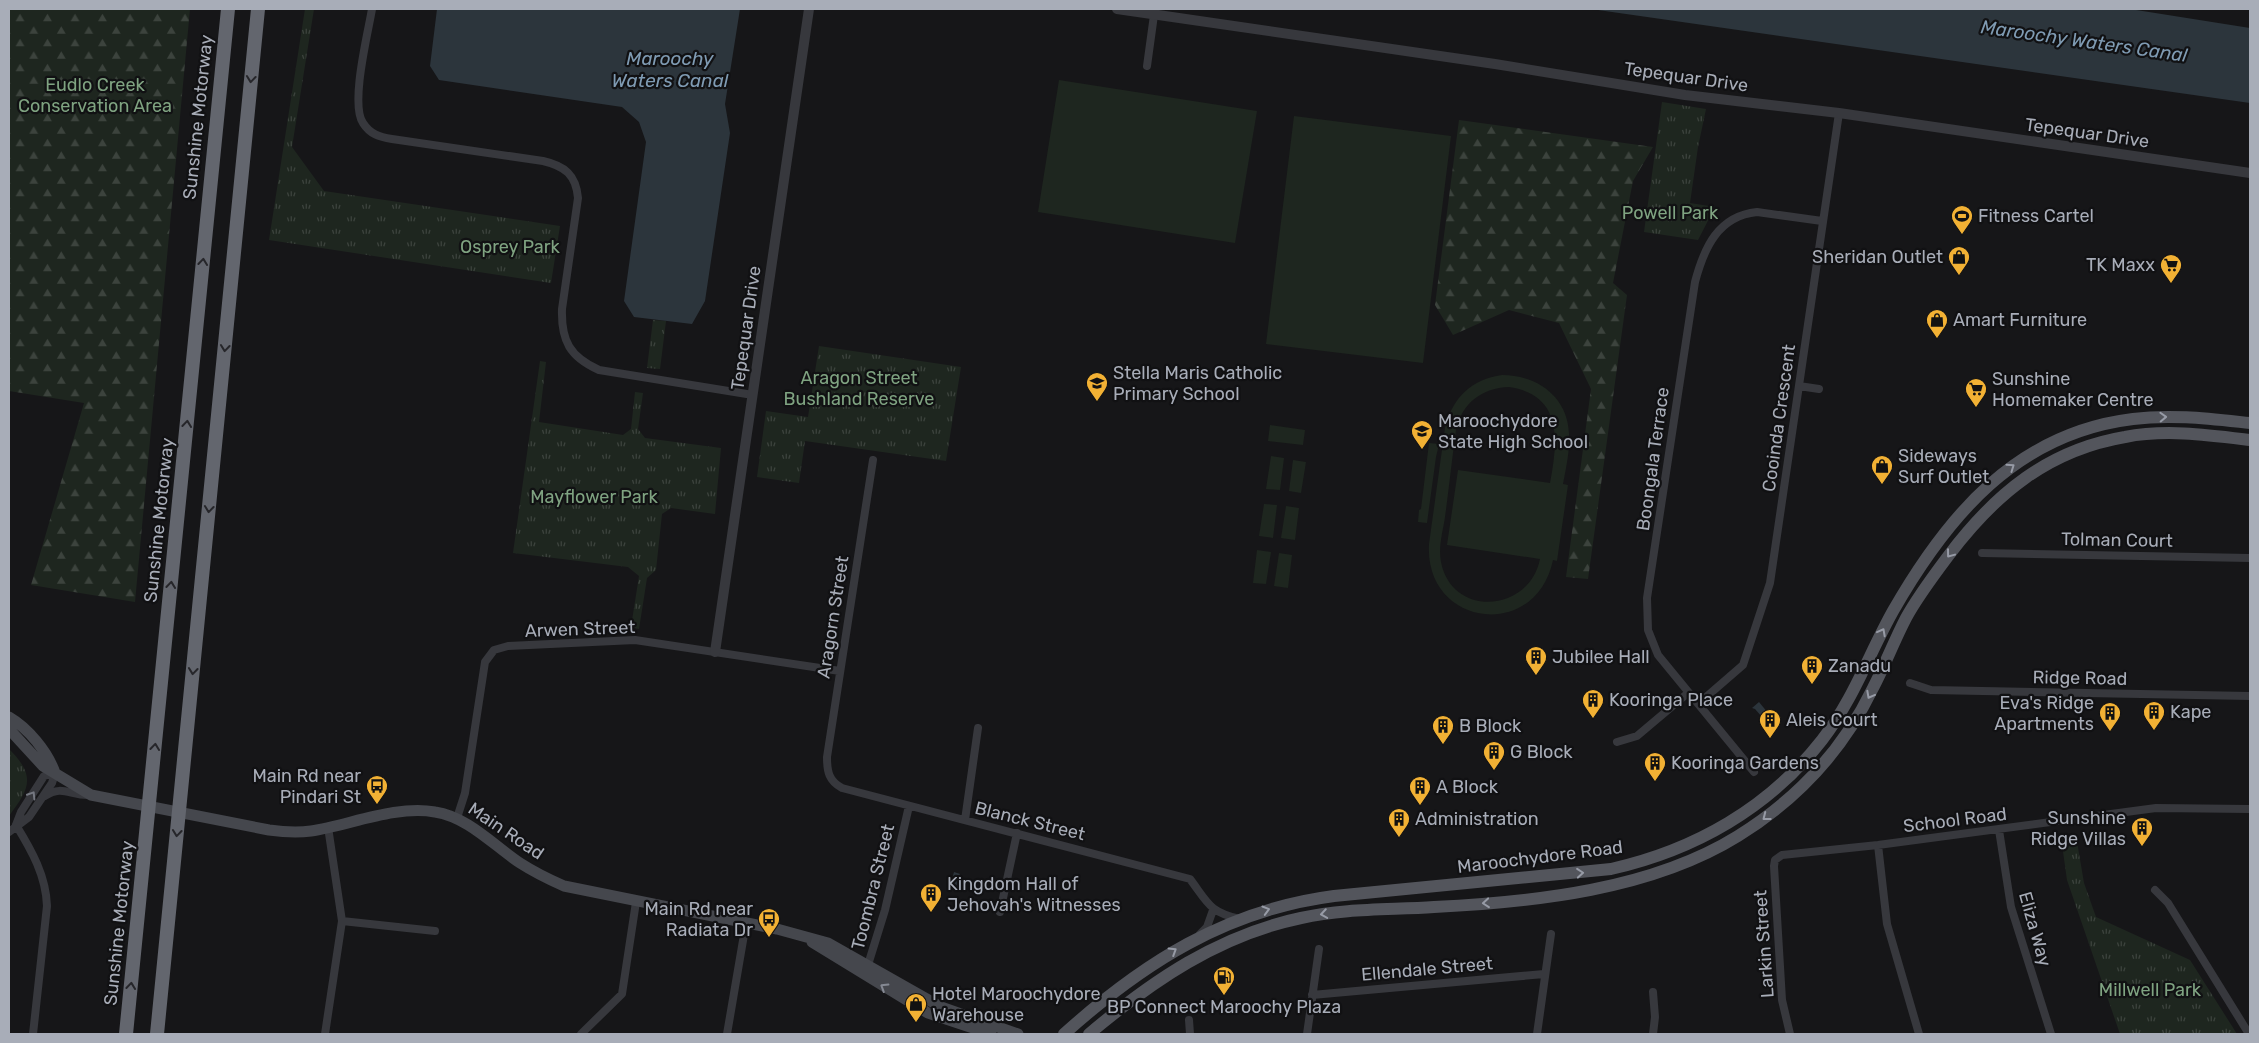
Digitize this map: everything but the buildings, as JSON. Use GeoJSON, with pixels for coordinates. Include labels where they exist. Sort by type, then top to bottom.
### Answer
{"type":"FeatureCollection","features":[{"type":"Feature","properties":{"kind":"highway","name":"Sunshine Motorway"},"geometry":{"type":"LineString","coordinates":[[126,1034],[228,9]]}},
{"type":"Feature","properties":{"kind":"highway"},"geometry":{"type":"LineString","coordinates":[[157,1034],[258,9]]}},
{"type":"Feature","properties":{"kind":"highway"},"geometry":{"type":"LineString","coordinates":[[256,31],[264,9]]}},
{"type":"Feature","properties":{"kind":"main road","name":"Maroochydore Road"},"geometry":{"type":"LineString","coordinates":[[1064,1034],[1133,979],[1195,938],[1240,919],[1313,899],[1611,869],[1654,858],[1703,837],[1746,812],[1769,795],[1805,760],[1851,696],[1879,638],[1924,560],[1967,505],[1997,477],[2042,447],[2080,431],[2116,421],[2171,416],[2250,423]]}},
{"type":"Feature","properties":{"kind":"main road","name":"Maroochydore Road"},"geometry":{"type":"LineString","coordinates":[[1089,1034],[1146,989],[1188,961],[1235,938],[1279,923],[1340,912],[1458,906],[1576,892],[1645,877],[1690,862],[1713,851],[1759,823],[1783,804],[1826,761],[1862,710],[1897,636],[1919,596],[1962,537],[1991,505],[2013,486],[2057,459],[2092,445],[2125,436],[2176,433],[2250,440]]}},
{"type":"Feature","properties":{"kind":"main road"},"geometry":{"type":"LineString","coordinates":[[9,717],[16,721],[50,759],[55,773]]}},
{"type":"Feature","properties":{"kind":"main road","name":"Main Road"},"geometry":{"type":"LineString","coordinates":[[9,729],[43,766],[91,795],[127,803],[292,832],[421,810],[457,818],[538,874],[564,886],[777,929],[828,943],[928,1013],[991,1034]]}},
{"type":"Feature","properties":{"kind":"main road","name":"Main Road"},"geometry":{"type":"LineString","coordinates":[[867,970],[941,1007],[1018,1034]]}},
{"type":"Feature","properties":{"kind":"street"},"geometry":{"type":"LineString","coordinates":[[372,9],[357,102],[362,122],[370,132],[379,137],[543,161],[557,164],[570,173],[577,186],[578,198],[561,327],[566,342],[574,355],[584,364],[599,370],[753,395]]}},
{"type":"Feature","properties":{"kind":"street","name":"Tepequar Drive"},"geometry":{"type":"LineString","coordinates":[[715,652],[809,9]]}},
{"type":"Feature","properties":{"kind":"street","name":"Tepequar Drive"},"geometry":{"type":"LineString","coordinates":[[1117,9],[1496,64],[1685,95],[1839,113],[2250,174]]}},
{"type":"Feature","properties":{"kind":"street"},"geometry":{"type":"LineString","coordinates":[[1147,66],[1154,15]]}},
{"type":"Feature","properties":{"kind":"street","name":"Cooinda Crescent"},"geometry":{"type":"LineString","coordinates":[[1698,704],[1737,672],[1747,656],[1770,583],[1839,113]]}},
{"type":"Feature","properties":{"kind":"street","name":"Boongala Terrace"},"geometry":{"type":"LineString","coordinates":[[1754,772],[1658,655],[1648,630],[1646,616],[1652,567],[1698,270],[1712,239],[1724,224],[1735,216],[1757,212],[1822,221]]}},
{"type":"Feature","properties":{"kind":"street"},"geometry":{"type":"LineString","coordinates":[[1799,386],[1819,389]]}},
{"type":"Feature","properties":{"kind":"street","name":"Aragorn Street"},"geometry":{"type":"LineString","coordinates":[[830,778],[827,769],[827,757],[873,460]]}},
{"type":"Feature","properties":{"kind":"street","name":"Tolman Court"},"geometry":{"type":"LineString","coordinates":[[1982,553],[2250,558]]}},
{"type":"Feature","properties":{"kind":"street","name":"Arwen Street"},"geometry":{"type":"LineString","coordinates":[[457,818],[465,793],[484,662],[494,650],[508,646],[635,640],[840,671]]}},
{"type":"Feature","properties":{"kind":"street","name":"Ridge Road"},"geometry":{"type":"LineString","coordinates":[[1910,683],[1931,690],[2250,696]]}},
{"type":"Feature","properties":{"kind":"street"},"geometry":{"type":"LineString","coordinates":[[1617,742],[1637,736],[1688,692]]}},
{"type":"Feature","properties":{"kind":"street"},"geometry":{"type":"LineString","coordinates":[[965,820],[978,728]]}},
{"type":"Feature","properties":{"kind":"street"},"geometry":{"type":"LineString","coordinates":[[9,832],[29,817],[52,783],[55,773]]}},
{"type":"Feature","properties":{"kind":"street"},"geometry":{"type":"LineString","coordinates":[[16,825],[21,812],[44,776],[55,773]]}},
{"type":"Feature","properties":{"kind":"street","name":"Blanck Street"},"geometry":{"type":"LineString","coordinates":[[830,778],[842,788],[1190,879],[1212,910]]}},
{"type":"Feature","properties":{"kind":"street","name":"Main Road"},"geometry":{"type":"LineString","coordinates":[[43,797],[58,790],[64,790],[74,795],[91,795]]}},
{"type":"Feature","properties":{"kind":"street","name":"Toombra Street"},"geometry":{"type":"LineString","coordinates":[[867,970],[885,910],[909,806]]}},
{"type":"Feature","properties":{"kind":"street","name":"School Road"},"geometry":{"type":"LineString","coordinates":[[1782,855],[1999,830],[2156,808],[2250,809]]}},
{"type":"Feature","properties":{"kind":"street"},"geometry":{"type":"LineString","coordinates":[[16,825],[36,859],[46,893],[41,970],[33,1034]]}},
{"type":"Feature","properties":{"kind":"street"},"geometry":{"type":"LineString","coordinates":[[325,1034],[342,921],[328,827]]}},
{"type":"Feature","properties":{"kind":"street","name":"Eliza Way"},"geometry":{"type":"LineString","coordinates":[[1999,830],[2011,907],[2051,1034]]}},
{"type":"Feature","properties":{"kind":"street"},"geometry":{"type":"LineString","coordinates":[[1000,912],[1017,833]]}},
{"type":"Feature","properties":{"kind":"street"},"geometry":{"type":"LineString","coordinates":[[1878,845],[1887,924],[1919,1034]]}},
{"type":"Feature","properties":{"kind":"street","name":"Larkin Street"},"geometry":{"type":"LineString","coordinates":[[1782,855],[1775,860],[1774,866],[1782,1000],[1790,1034]]}},
{"type":"Feature","properties":{"kind":"street"},"geometry":{"type":"LineString","coordinates":[[2155,890],[2168,903],[2250,1034]]}},
{"type":"Feature","properties":{"kind":"street"},"geometry":{"type":"LineString","coordinates":[[581,1034],[622,994],[636,902]]}},
{"type":"Feature","properties":{"kind":"street"},"geometry":{"type":"LineString","coordinates":[[1195,938],[1207,927],[1212,910],[1224,916],[1240,919]]}},
{"type":"Feature","properties":{"kind":"street"},"geometry":{"type":"LineString","coordinates":[[342,921],[435,931]]}},
{"type":"Feature","properties":{"kind":"street"},"geometry":{"type":"LineString","coordinates":[[727,1034],[746,923]]}},
{"type":"Feature","properties":{"kind":"street"},"geometry":{"type":"LineString","coordinates":[[1537,1034],[1551,934]]}},
{"type":"Feature","properties":{"kind":"street"},"geometry":{"type":"LineString","coordinates":[[1307,1034],[1319,949]]}},
{"type":"Feature","properties":{"kind":"street","name":"Ellendale Street"},"geometry":{"type":"LineString","coordinates":[[1312,995],[1544,974]]}},
{"type":"Feature","properties":{"kind":"street"},"geometry":{"type":"LineString","coordinates":[[1653,992],[1655,1016],[1653,1034]]}},
{"type":"Feature","properties":{"kind":"street"},"geometry":{"type":"LineString","coordinates":[[1189,1020],[1190,1034]]}},
{"type":"Feature","properties":{"kind":"green space","name":"Eudlo Creek Conservation Area"},"geometry":{"type":"Polygon","coordinates":[[[9,9],[190,9],[135,602],[31,585],[84,403],[9,391],[9,9]]]}},
{"type":"Feature","properties":{"kind":"green space","name":"Osprey Park"},"geometry":{"type":"Polygon","coordinates":[[[305,9],[314,9],[292,147],[324,191],[560,226],[551,283],[269,240],[305,9]]]}},
{"type":"Feature","properties":{"kind":"green space"},"geometry":{"type":"Polygon","coordinates":[[[1059,80],[1257,111],[1235,243],[1038,212],[1059,80]]]}},
{"type":"Feature","properties":{"kind":"green space","name":"Powell Park"},"geometry":{"type":"Polygon","coordinates":[[[1662,102],[1706,109],[1698,147],[1690,203],[1715,207],[1698,240],[1644,232],[1662,102]]]}},
{"type":"Feature","properties":{"kind":"green space"},"geometry":{"type":"Polygon","coordinates":[[[1294,116],[1451,136],[1423,363],[1266,344],[1294,116]]]}},
{"type":"Feature","properties":{"kind":"green space"},"geometry":{"type":"Polygon","coordinates":[[[1459,120],[1653,147],[1633,181],[1613,283],[1627,295],[1588,579],[1566,577],[1591,389],[1559,323],[1509,310],[1453,335],[1435,305],[1459,120]]]}},
{"type":"Feature","properties":{"kind":"green space"},"geometry":{"type":"Polygon","coordinates":[[[653,320],[666,321],[660,369],[647,368],[653,320]]]}},
{"type":"Feature","properties":{"kind":"green space","name":"Aragon Street Bushland Reserve"},"geometry":{"type":"Polygon","coordinates":[[[819,346],[961,367],[946,461],[805,441],[799,483],[757,477],[766,411],[808,417],[819,346]]]}},
{"type":"Feature","properties":{"kind":"green space","name":"Mayflower Park"},"geometry":{"type":"Polygon","coordinates":[[[540,361],[546,362],[539,422],[623,435],[631,429],[635,392],[643,393],[638,429],[645,438],[721,448],[715,514],[671,508],[662,514],[656,570],[647,578],[639,629],[631,627],[639,576],[628,567],[513,553],[540,361]]]}},
{"type":"Feature","properties":{"kind":"green space"},"geometry":{"type":"Polygon","coordinates":[[[1502,375],[1527,379],[1538,384],[1557,399],[1563,409],[1569,434],[1569,447],[1563,484],[1568,485],[1557,561],[1553,560],[1543,586],[1526,604],[1505,613],[1483,614],[1462,607],[1444,593],[1432,572],[1429,544],[1448,417],[1458,399],[1465,392],[1481,381],[1502,375]],[[1509,387],[1490,390],[1482,394],[1468,405],[1459,420],[1456,430],[1440,556],[1448,580],[1460,593],[1474,600],[1490,602],[1507,598],[1521,590],[1533,577],[1540,559],[1447,545],[1458,470],[1550,483],[1555,451],[1553,422],[1548,410],[1539,399],[1527,392],[1509,387]]]}},
{"type":"Feature","properties":{"kind":"green space"},"geometry":{"type":"Polygon","coordinates":[[[1270,425],[1305,430],[1303,445],[1268,441],[1270,425]]]}},
{"type":"Feature","properties":{"kind":"green space"},"geometry":{"type":"Polygon","coordinates":[[[1429,443],[1439,444],[1427,523],[1418,522],[1429,443]]]}},
{"type":"Feature","properties":{"kind":"green space"},"geometry":{"type":"Polygon","coordinates":[[[1271,456],[1284,458],[1280,490],[1266,489],[1271,456]]]}},
{"type":"Feature","properties":{"kind":"green space"},"geometry":{"type":"Polygon","coordinates":[[[1293,460],[1306,462],[1301,493],[1289,491],[1293,460]]]}},
{"type":"Feature","properties":{"kind":"green space"},"geometry":{"type":"Polygon","coordinates":[[[1264,504],[1277,505],[1273,538],[1259,536],[1264,504]]]}},
{"type":"Feature","properties":{"kind":"green space"},"geometry":{"type":"Polygon","coordinates":[[[1286,506],[1299,508],[1295,540],[1281,538],[1286,506]]]}},
{"type":"Feature","properties":{"kind":"green space"},"geometry":{"type":"Polygon","coordinates":[[[1257,550],[1271,552],[1266,584],[1253,583],[1257,550]]]}},
{"type":"Feature","properties":{"kind":"green space"},"geometry":{"type":"Polygon","coordinates":[[[1279,553],[1292,555],[1288,588],[1274,586],[1279,553]]]}},
{"type":"Feature","properties":{"kind":"green space"},"geometry":{"type":"Polygon","coordinates":[[[9,749],[18,758],[23,767],[27,782],[22,798],[9,816],[9,749]]]}},
{"type":"Feature","properties":{"kind":"green space","name":"Millwell Park"},"geometry":{"type":"Polygon","coordinates":[[[2076,836],[2084,883],[2096,917],[2190,960],[2237,1034],[2120,1034],[2067,880],[2061,837],[2076,836]]]}},
{"type":"Feature","properties":{"kind":"water","name":"Maroochy Waters Canal"},"geometry":{"type":"Polygon","coordinates":[[[437,9],[740,9],[725,104],[730,133],[705,301],[692,324],[634,317],[624,301],[646,142],[639,122],[622,107],[439,80],[430,66],[437,9]]]}},
{"type":"Feature","properties":{"kind":"water","name":"Maroochy Waters Canal"},"geometry":{"type":"Polygon","coordinates":[[[1591,9],[2130,9],[2250,28],[2250,103],[1591,9]]]}},
{"type":"Feature","properties":{"kind":"water"},"geometry":{"type":"Polygon","coordinates":[[[1759,702],[1768,713],[1762,717],[1752,708],[1759,702]]]}},
{"type":"Feature","properties":{"kind":"water"},"geometry":{"type":"Polygon","coordinates":[[[954,872],[960,874],[957,888],[950,886],[954,872]]]}},
{"type":"Feature","properties":{"kind":"place","name":"Fitness Cartel"},"geometry":{"type":"Point","coordinates":[1962,235]}},
{"type":"Feature","properties":{"kind":"place","name":"Sheridan Outlet"},"geometry":{"type":"Point","coordinates":[1959,276]}},
{"type":"Feature","properties":{"kind":"place","name":"TK Maxx"},"geometry":{"type":"Point","coordinates":[2171,284]}},
{"type":"Feature","properties":{"kind":"place","name":"Amart Furniture"},"geometry":{"type":"Point","coordinates":[1937,339]}},
{"type":"Feature","properties":{"kind":"place","name":"Stella Maris Catholic Primary School"},"geometry":{"type":"Point","coordinates":[1097,402]}},
{"type":"Feature","properties":{"kind":"place","name":"Sunshine Homemaker Centre"},"geometry":{"type":"Point","coordinates":[1976,408]}},
{"type":"Feature","properties":{"kind":"place","name":"Maroochydore State High School"},"geometry":{"type":"Point","coordinates":[1422,450]}},
{"type":"Feature","properties":{"kind":"place","name":"Sideways Surf Outlet"},"geometry":{"type":"Point","coordinates":[1882,485]}},
{"type":"Feature","properties":{"kind":"place","name":"Jubilee Hall"},"geometry":{"type":"Point","coordinates":[1536,676]}},
{"type":"Feature","properties":{"kind":"place","name":"Zanadu"},"geometry":{"type":"Point","coordinates":[1812,685]}},
{"type":"Feature","properties":{"kind":"place","name":"Kooringa Place"},"geometry":{"type":"Point","coordinates":[1593,719]}},
{"type":"Feature","properties":{"kind":"place","name":"Kape"},"geometry":{"type":"Point","coordinates":[2154,731]}},
{"type":"Feature","properties":{"kind":"place","name":"Eva's Ridge Apartments"},"geometry":{"type":"Point","coordinates":[2110,732]}},
{"type":"Feature","properties":{"kind":"place","name":"Aleis Court"},"geometry":{"type":"Point","coordinates":[1770,739]}},
{"type":"Feature","properties":{"kind":"place","name":"B Block"},"geometry":{"type":"Point","coordinates":[1443,745]}},
{"type":"Feature","properties":{"kind":"place","name":"G Block"},"geometry":{"type":"Point","coordinates":[1494,771]}},
{"type":"Feature","properties":{"kind":"place","name":"Kooringa Gardens"},"geometry":{"type":"Point","coordinates":[1655,782]}},
{"type":"Feature","properties":{"kind":"place","name":"Main Rd near Pindari St"},"geometry":{"type":"Point","coordinates":[377,805]}},
{"type":"Feature","properties":{"kind":"place","name":"A Block"},"geometry":{"type":"Point","coordinates":[1420,806]}},
{"type":"Feature","properties":{"kind":"place","name":"Administration"},"geometry":{"type":"Point","coordinates":[1399,838]}},
{"type":"Feature","properties":{"kind":"place","name":"Sunshine Ridge Villas"},"geometry":{"type":"Point","coordinates":[2142,847]}},
{"type":"Feature","properties":{"kind":"place","name":"Kingdom Hall of Jehovah's Witnesses"},"geometry":{"type":"Point","coordinates":[931,913]}},
{"type":"Feature","properties":{"kind":"place","name":"Main Rd near Radiata Dr"},"geometry":{"type":"Point","coordinates":[769,938]}},
{"type":"Feature","properties":{"kind":"place","name":"BP Connect Maroochy Plaza"},"geometry":{"type":"Point","coordinates":[1224,996]}},
{"type":"Feature","properties":{"kind":"place","name":"Hotel Maroochydore Warehouse"},"geometry":{"type":"Point","coordinates":[916,1023]}}]}
